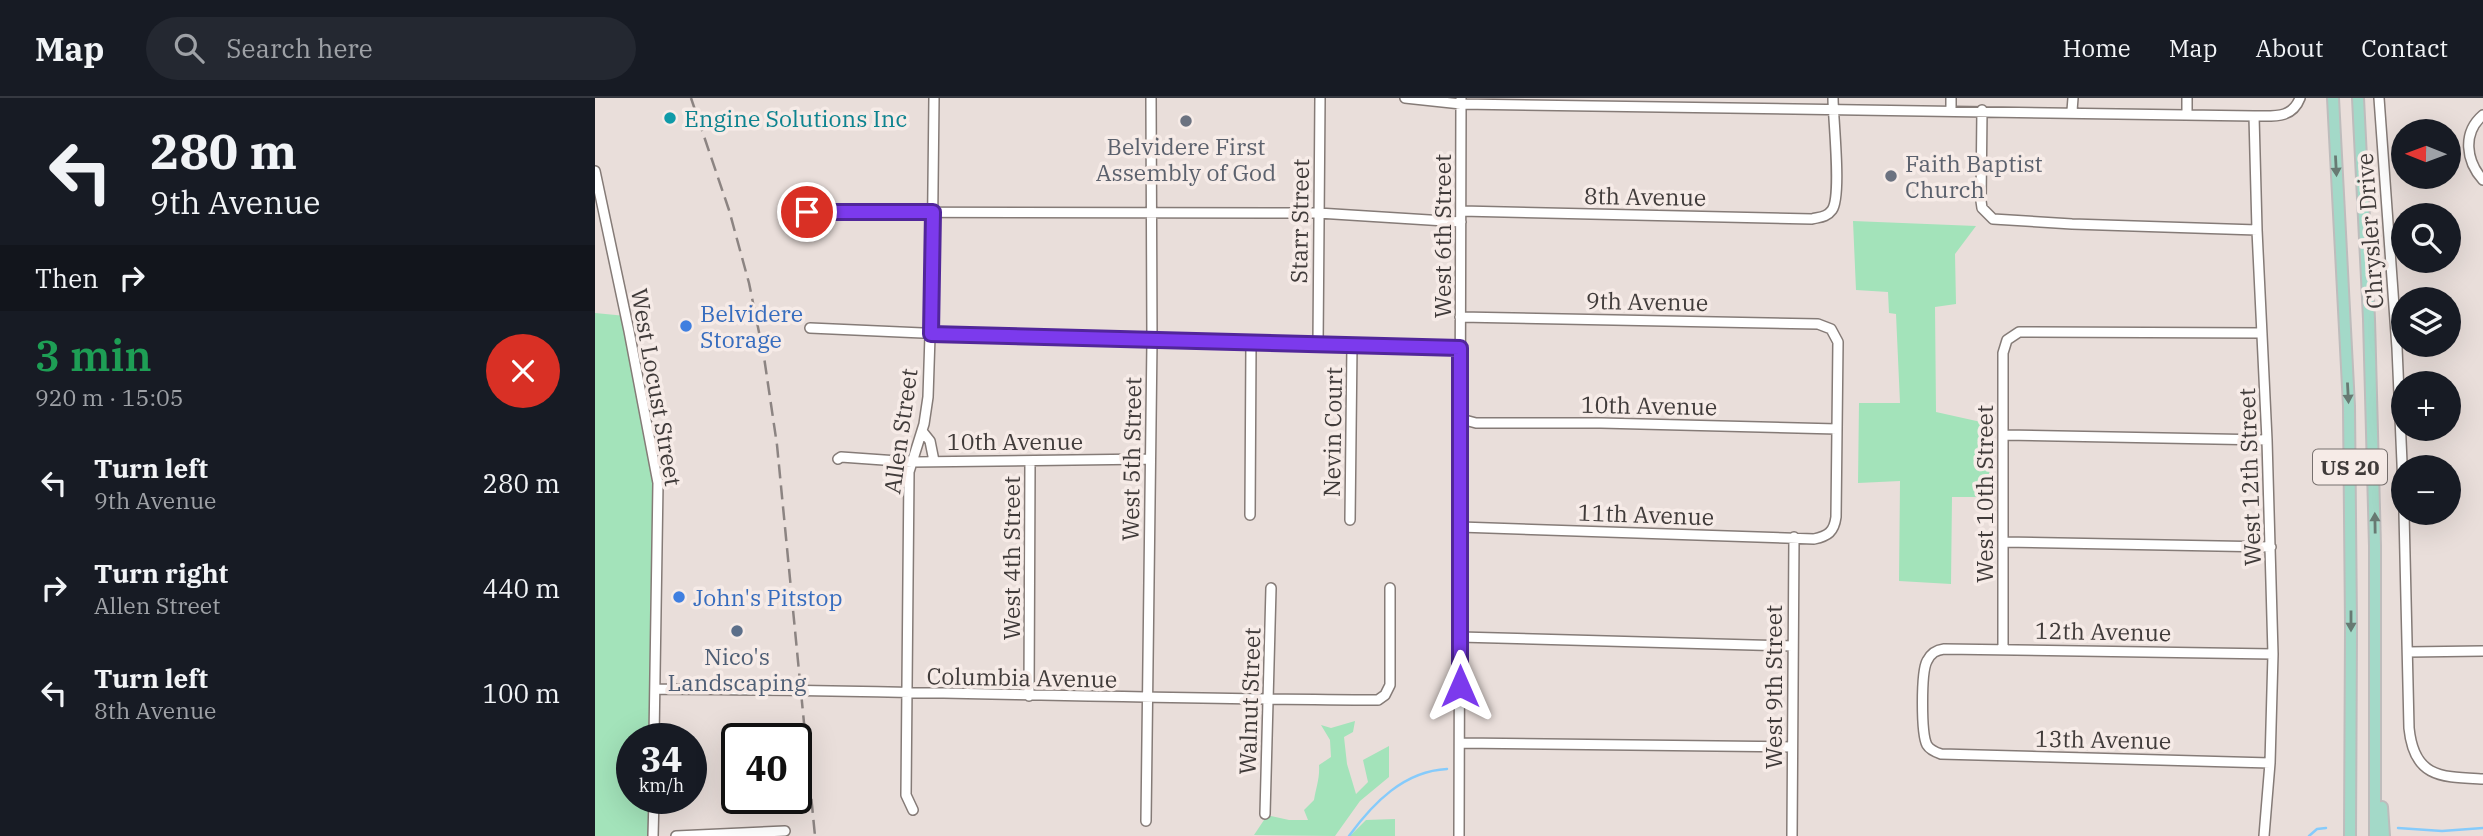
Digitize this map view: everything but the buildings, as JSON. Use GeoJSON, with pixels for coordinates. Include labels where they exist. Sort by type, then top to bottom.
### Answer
{"type":"FeatureCollection","features":[{"type":"Feature","properties":{"kind":"main road","name":"US 20"},"geometry":{"type":"LineString","coordinates":[[2333,98],[2349,406],[2350,836]]}},
{"type":"Feature","properties":{"kind":"main road","name":"US 20"},"geometry":{"type":"LineString","coordinates":[[2358,98],[2369,319],[2375,546],[2375,836]]}},
{"type":"Feature","properties":{"kind":"main road"},"geometry":{"type":"LineString","coordinates":[[2376,689],[2384,836]]}},
{"type":"Feature","properties":{"kind":"main road"},"geometry":{"type":"LineString","coordinates":[[2343,836],[2344,761],[2351,713]]}},
{"type":"Feature","properties":{"kind":"street","name":"Allen Street"},"geometry":{"type":"LineString","coordinates":[[913,810],[906,795],[909,472],[928,405],[934,98]]}},
{"type":"Feature","properties":{"kind":"street","name":"West 5th Street"},"geometry":{"type":"LineString","coordinates":[[1146,821],[1152,341],[1151,98]]}},
{"type":"Feature","properties":{"kind":"street","name":"Starr Street"},"geometry":{"type":"LineString","coordinates":[[1318,344],[1320,98]]}},
{"type":"Feature","properties":{"kind":"street"},"geometry":{"type":"LineString","coordinates":[[1405,98],[2255,116],[2285,115],[2291,112],[2300,98]]}},
{"type":"Feature","properties":{"kind":"street"},"geometry":{"type":"LineString","coordinates":[[1833,98],[1833,109]]}},
{"type":"Feature","properties":{"kind":"street"},"geometry":{"type":"LineString","coordinates":[[1951,98],[1951,110]]}},
{"type":"Feature","properties":{"kind":"street"},"geometry":{"type":"LineString","coordinates":[[2072,111],[2073,98]]}},
{"type":"Feature","properties":{"kind":"street"},"geometry":{"type":"LineString","coordinates":[[2187,98],[2187,114]]}},
{"type":"Feature","properties":{"kind":"street","name":"Chrysler Drive"},"geometry":{"type":"LineString","coordinates":[[2379,98],[2397,348],[2402,455]]}},
{"type":"Feature","properties":{"kind":"street","name":"West 6th Street"},"geometry":{"type":"LineString","coordinates":[[1459,836],[1461,101]]}},
{"type":"Feature","properties":{"kind":"street","name":"8th Avenue"},"geometry":{"type":"LineString","coordinates":[[1461,211],[1812,219],[1828,215],[1833,208],[1836,192],[1833,109]]}},
{"type":"Feature","properties":{"kind":"street"},"geometry":{"type":"LineString","coordinates":[[1982,110],[1981,201],[1982,208],[1993,219],[2085,225],[2257,230]]}},
{"type":"Feature","properties":{"kind":"street"},"geometry":{"type":"LineString","coordinates":[[2483,115],[2472,127],[2469,149],[2472,164],[2483,180]]}},
{"type":"Feature","properties":{"kind":"street","name":"West 12th Street"},"geometry":{"type":"LineString","coordinates":[[2255,116],[2273,654],[2270,763],[2264,836]]}},
{"type":"Feature","properties":{"kind":"street","name":"West Locust Street"},"geometry":{"type":"LineString","coordinates":[[595,171],[658,483],[655,723]]}},
{"type":"Feature","properties":{"kind":"street"},"geometry":{"type":"LineString","coordinates":[[807,212],[1318,213],[1461,222]]}},
{"type":"Feature","properties":{"kind":"street","name":"9th Avenue"},"geometry":{"type":"LineString","coordinates":[[1461,317],[1818,324],[1831,329],[1838,342],[1837,429]]}},
{"type":"Feature","properties":{"kind":"street"},"geometry":{"type":"LineString","coordinates":[[810,328],[1152,341],[1460,348]]}},
{"type":"Feature","properties":{"kind":"street","name":"West 10th Street"},"geometry":{"type":"LineString","coordinates":[[2003,649],[2003,353],[2007,340],[2019,332],[2262,333]]}},
{"type":"Feature","properties":{"kind":"street"},"geometry":{"type":"LineString","coordinates":[[1250,515],[1251,343]]}},
{"type":"Feature","properties":{"kind":"street","name":"Nevin Court"},"geometry":{"type":"LineString","coordinates":[[1350,520],[1352,345]]}},
{"type":"Feature","properties":{"kind":"street","name":"10th Avenue"},"geometry":{"type":"LineString","coordinates":[[1461,419],[1476,423],[1837,429]]}},
{"type":"Feature","properties":{"kind":"street","name":"11th Avenue"},"geometry":{"type":"LineString","coordinates":[[1460,527],[1814,539],[1830,533],[1835,526],[1837,429]]}},
{"type":"Feature","properties":{"kind":"street"},"geometry":{"type":"LineString","coordinates":[[922,431],[930,441],[934,461]]}},
{"type":"Feature","properties":{"kind":"street"},"geometry":{"type":"LineString","coordinates":[[2004,435],[2267,440]]}},
{"type":"Feature","properties":{"kind":"street","name":"10th Avenue"},"geometry":{"type":"LineString","coordinates":[[838,459],[1030,462],[1150,459]]}},
{"type":"Feature","properties":{"kind":"street","name":"West 4th Street"},"geometry":{"type":"LineString","coordinates":[[1029,696],[1030,462]]}},
{"type":"Feature","properties":{"kind":"street"},"geometry":{"type":"LineString","coordinates":[[2404,525],[2410,739],[2418,762],[2425,768],[2445,778],[2483,779]]}},
{"type":"Feature","properties":{"kind":"street","name":"West 9th Street"},"geometry":{"type":"LineString","coordinates":[[1792,836],[1794,537]]}},
{"type":"Feature","properties":{"kind":"street"},"geometry":{"type":"LineString","coordinates":[[2003,542],[2270,547]]}},
{"type":"Feature","properties":{"kind":"street","name":"Walnut Street"},"geometry":{"type":"LineString","coordinates":[[1265,814],[1271,588]]}},
{"type":"Feature","properties":{"kind":"street","name":"Columbia Avenue"},"geometry":{"type":"LineString","coordinates":[[656,688],[1378,700],[1385,695],[1390,685],[1390,589]]}},
{"type":"Feature","properties":{"kind":"street"},"geometry":{"type":"LineString","coordinates":[[1460,637],[1792,646]]}},
{"type":"Feature","properties":{"kind":"street","name":"12th Avenue"},"geometry":{"type":"LineString","coordinates":[[1935,752],[1925,740],[1923,677],[1925,664],[1933,653],[1944,649],[2273,654]]}},
{"type":"Feature","properties":{"kind":"street"},"geometry":{"type":"LineString","coordinates":[[2408,652],[2483,651]]}},
{"type":"Feature","properties":{"kind":"street"},"geometry":{"type":"LineString","coordinates":[[1460,743],[1791,747]]}},
{"type":"Feature","properties":{"kind":"street","name":"13th Avenue"},"geometry":{"type":"LineString","coordinates":[[1935,752],[1948,755],[2270,763]]}},
{"type":"Feature","properties":{"kind":"street"},"geometry":{"type":"LineString","coordinates":[[653,836],[654,814]]}},
{"type":"Feature","properties":{"kind":"street"},"geometry":{"type":"LineString","coordinates":[[676,836],[785,831]]}},
{"type":"Feature","properties":{"kind":"green space"},"geometry":{"type":"Polygon","coordinates":[[[1853,221],[1976,226],[1955,254],[1956,304],[1935,307],[1936,412],[1990,424],[1989,497],[1952,497],[1951,584],[1899,581],[1900,481],[1858,483],[1859,403],[1900,403],[1896,314],[1889,313],[1888,292],[1856,290],[1853,221]]]}},
{"type":"Feature","properties":{"kind":"green space"},"geometry":{"type":"Polygon","coordinates":[[[595,313],[626,316],[654,452],[654,723],[616,723],[616,814],[654,814],[653,836],[595,836],[595,313]]]}},
{"type":"Feature","properties":{"kind":"green space"},"geometry":{"type":"Polygon","coordinates":[[[1355,721],[1353,732],[1344,737],[1347,764],[1356,794],[1368,782],[1363,760],[1389,746],[1389,777],[1360,801],[1335,836],[1254,835],[1264,820],[1271,816],[1308,820],[1304,810],[1314,800],[1319,765],[1331,757],[1330,740],[1321,725],[1331,728],[1355,721]]]}},
{"type":"Feature","properties":{"kind":"green space"},"geometry":{"type":"Polygon","coordinates":[[[1395,819],[1395,836],[1350,836],[1366,820],[1395,819]]]}},
{"type":"Feature","properties":{"kind":"waterway"},"geometry":{"type":"LineString","coordinates":[[1349,836],[1368,812],[1403,782],[1431,771],[1447,769]]}},
{"type":"Feature","properties":{"kind":"waterway"},"geometry":{"type":"LineString","coordinates":[[2309,836],[2317,829],[2326,828]]}},
{"type":"Feature","properties":{"kind":"waterway"},"geometry":{"type":"LineString","coordinates":[[2398,828],[2442,831],[2483,828]]}},
{"type":"Feature","properties":{"kind":"railway"},"geometry":{"type":"LineString","coordinates":[[691,98],[729,210],[749,283],[764,357],[777,445],[815,836]]}},
{"type":"Feature","properties":{"kind":"place","name":"Engine Solutions Inc"},"geometry":{"type":"Point","coordinates":[670,118]}},
{"type":"Feature","properties":{"kind":"place","name":"Belvidere First Assembly of God"},"geometry":{"type":"Point","coordinates":[1186,121]}},
{"type":"Feature","properties":{"kind":"place","name":"Faith Baptist Church"},"geometry":{"type":"Point","coordinates":[1891,176]}},
{"type":"Feature","properties":{"kind":"place","name":"Belvidere Storage"},"geometry":{"type":"Point","coordinates":[686,326]}},
{"type":"Feature","properties":{"kind":"place","name":"John's Pitstop"},"geometry":{"type":"Point","coordinates":[679,597]}},
{"type":"Feature","properties":{"kind":"place","name":"Nico's Landscaping"},"geometry":{"type":"Point","coordinates":[737,631]}},
{"type":"Feature","properties":{"kind":"route"},"geometry":{"type":"LineString","coordinates":[[807,212],[933,212],[931,334],[1460,348],[1460,686]]}}]}
